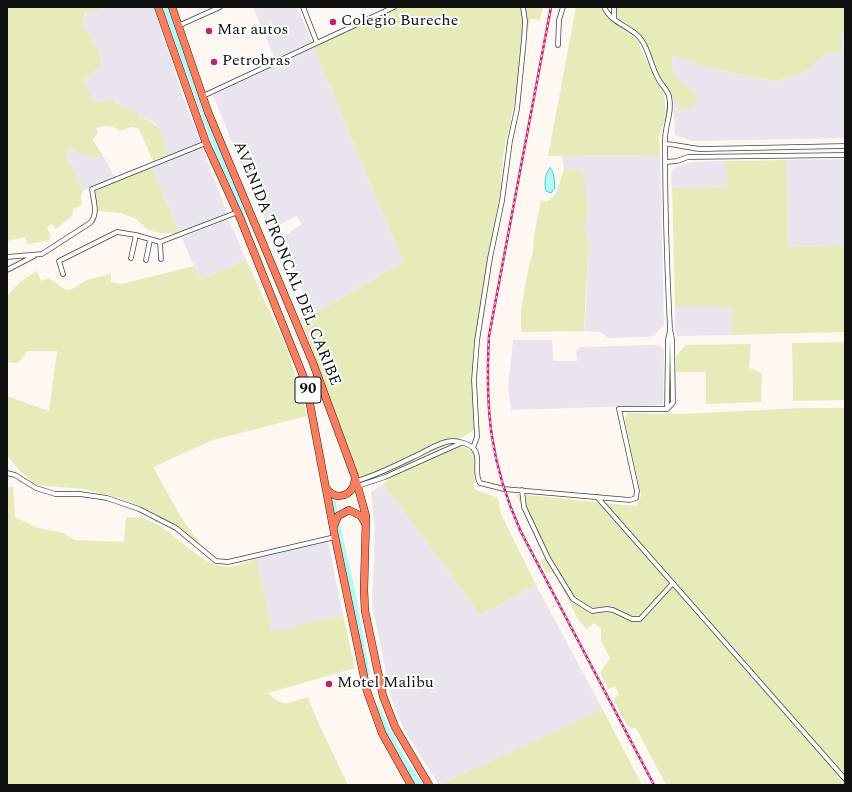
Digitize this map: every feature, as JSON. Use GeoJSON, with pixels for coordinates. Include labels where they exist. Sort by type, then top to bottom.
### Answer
{"type":"FeatureCollection","features":[{"type":"Feature","properties":{"kind":"highway","name":"AVENIDA TRONCAL DEL CARIBE"},"geometry":{"type":"LineString","coordinates":[[158,7],[206,143],[238,212],[306,384],[335,537],[367,691],[382,733],[411,785]]}},
{"type":"Feature","properties":{"kind":"highway","name":"AVENIDA TRONCAL DEL CARIBE"},"geometry":{"type":"LineString","coordinates":[[172,7],[203,96],[314,363],[357,482],[366,516],[364,590],[365,611],[383,696],[396,727],[429,785]]}},
{"type":"Feature","properties":{"kind":"highway"},"geometry":{"type":"LineString","coordinates":[[326,488],[335,496],[343,496],[353,489],[357,482]]}},
{"type":"Feature","properties":{"kind":"highway"},"geometry":{"type":"LineString","coordinates":[[335,537],[334,522],[343,512],[356,512],[361,516],[366,527]]}},
{"type":"Feature","properties":{"kind":"street"},"geometry":{"type":"LineString","coordinates":[[178,26],[220,7]]}},
{"type":"Feature","properties":{"kind":"street"},"geometry":{"type":"LineString","coordinates":[[303,7],[317,43]]}},
{"type":"Feature","properties":{"kind":"street"},"geometry":{"type":"LineString","coordinates":[[203,96],[394,7]]}},
{"type":"Feature","properties":{"kind":"street"},"geometry":{"type":"LineString","coordinates":[[473,448],[477,437],[474,380],[477,341],[490,258],[502,201],[510,141],[517,109],[524,39],[525,21],[523,7]]}},
{"type":"Feature","properties":{"kind":"street"},"geometry":{"type":"LineString","coordinates":[[558,45],[559,25],[563,7]]}},
{"type":"Feature","properties":{"kind":"street"},"geometry":{"type":"LineString","coordinates":[[357,482],[384,477],[461,443],[473,448],[476,453],[477,477],[480,483],[504,489],[630,500],[636,498],[637,491],[620,409],[667,409],[668,339],[670,329],[666,253],[665,144],[671,110],[668,95],[659,81],[642,41],[636,34],[614,20],[604,7]]}},
{"type":"Feature","properties":{"kind":"street"},"geometry":{"type":"LineString","coordinates":[[614,7],[614,20]]}},
{"type":"Feature","properties":{"kind":"street"},"geometry":{"type":"LineString","coordinates":[[7,270],[34,256],[42,254],[68,239],[93,220],[95,212],[92,190],[206,143]]}},
{"type":"Feature","properties":{"kind":"street"},"geometry":{"type":"LineString","coordinates":[[665,144],[676,144],[690,149],[845,146]]}},
{"type":"Feature","properties":{"kind":"street"},"geometry":{"type":"LineString","coordinates":[[666,162],[688,157],[845,155]]}},
{"type":"Feature","properties":{"kind":"street"},"geometry":{"type":"LineString","coordinates":[[63,274],[58,261],[116,232],[136,235],[160,242],[238,212]]}},
{"type":"Feature","properties":{"kind":"street"},"geometry":{"type":"LineString","coordinates":[[131,258],[136,235]]}},
{"type":"Feature","properties":{"kind":"street"},"geometry":{"type":"LineString","coordinates":[[146,260],[150,240]]}},
{"type":"Feature","properties":{"kind":"street"},"geometry":{"type":"LineString","coordinates":[[160,242],[161,258]]}},
{"type":"Feature","properties":{"kind":"street"},"geometry":{"type":"LineString","coordinates":[[7,257],[18,254],[34,256]]}},
{"type":"Feature","properties":{"kind":"street"},"geometry":{"type":"LineString","coordinates":[[7,473],[15,475],[36,488],[55,494],[80,494],[106,498],[139,509],[176,528],[216,561],[228,562],[335,537]]}},
{"type":"Feature","properties":{"kind":"street"},"geometry":{"type":"LineString","coordinates":[[522,490],[524,508],[548,558],[573,599],[588,610],[613,610],[632,619],[640,619],[673,583]]}},
{"type":"Feature","properties":{"kind":"street"},"geometry":{"type":"LineString","coordinates":[[597,497],[845,779]]}},
{"type":"Feature","properties":{"kind":"shaded area"},"geometry":{"type":"Polygon","coordinates":[[[107,7],[154,7],[182,94],[227,213],[179,233],[151,165],[154,163],[153,161],[168,155],[156,124],[150,120],[138,118],[139,114],[125,109],[116,102],[105,103],[93,101],[83,81],[101,65],[99,48],[94,44],[83,24],[87,11],[96,11],[107,7]]]}},
{"type":"Feature","properties":{"kind":"shaded area"},"geometry":{"type":"Polygon","coordinates":[[[253,7],[297,7],[312,42],[275,59],[253,7]]]}},
{"type":"Feature","properties":{"kind":"shaded area"},"geometry":{"type":"Polygon","coordinates":[[[841,33],[845,33],[845,138],[692,141],[675,135],[673,100],[677,100],[680,112],[673,74],[672,55],[708,68],[773,81],[807,71],[814,61],[822,58],[841,33]]]}},
{"type":"Feature","properties":{"kind":"shaded area"},"geometry":{"type":"Polygon","coordinates":[[[314,48],[403,262],[316,313],[305,299],[282,241],[286,235],[302,224],[297,216],[274,228],[269,228],[244,172],[213,95],[314,48]]]}},
{"type":"Feature","properties":{"kind":"shaded area"},"geometry":{"type":"Polygon","coordinates":[[[72,149],[98,158],[103,156],[115,177],[83,191],[66,153],[72,149]]]}},
{"type":"Feature","properties":{"kind":"shaded area"},"geometry":{"type":"Polygon","coordinates":[[[660,155],[664,325],[654,335],[649,337],[608,338],[600,332],[582,331],[584,331],[588,256],[591,244],[585,234],[588,204],[585,193],[585,179],[580,170],[564,169],[562,156],[660,155]]]}},
{"type":"Feature","properties":{"kind":"shaded area"},"geometry":{"type":"Polygon","coordinates":[[[845,159],[845,246],[788,247],[787,160],[845,159]]]}},
{"type":"Feature","properties":{"kind":"shaded area"},"geometry":{"type":"Polygon","coordinates":[[[726,161],[727,187],[672,188],[671,173],[676,167],[692,162],[726,161]]]}},
{"type":"Feature","properties":{"kind":"shaded area"},"geometry":{"type":"Polygon","coordinates":[[[228,218],[246,260],[200,280],[182,238],[228,218]]]}},
{"type":"Feature","properties":{"kind":"shaded area"},"geometry":{"type":"Polygon","coordinates":[[[675,307],[732,307],[732,335],[678,336],[675,331],[675,307]]]}},
{"type":"Feature","properties":{"kind":"shaded area"},"geometry":{"type":"Polygon","coordinates":[[[513,340],[552,340],[553,361],[577,361],[576,351],[581,347],[656,345],[661,347],[664,351],[663,405],[511,410],[508,388],[513,340]]]}},
{"type":"Feature","properties":{"kind":"shaded area"},"geometry":{"type":"Polygon","coordinates":[[[383,484],[469,599],[479,616],[536,585],[603,710],[439,785],[405,731],[392,701],[372,604],[375,531],[371,492],[383,484]]]}},
{"type":"Feature","properties":{"kind":"shaded area"},"geometry":{"type":"Polygon","coordinates":[[[328,541],[343,615],[272,633],[257,558],[328,541]]]}},
{"type":"Feature","properties":{"kind":"green space"},"geometry":{"type":"Polygon","coordinates":[[[7,7],[107,7],[96,11],[86,12],[83,24],[94,44],[99,48],[101,65],[83,81],[94,101],[104,103],[106,99],[110,100],[139,114],[138,118],[152,122],[162,135],[168,155],[153,161],[139,129],[131,127],[120,131],[108,126],[96,128],[98,132],[93,140],[103,156],[91,157],[72,149],[66,153],[83,191],[81,196],[82,205],[73,209],[72,216],[56,229],[52,224],[47,227],[51,237],[48,241],[27,244],[25,237],[7,241],[7,7]]]}},
{"type":"Feature","properties":{"kind":"green space"},"geometry":{"type":"Polygon","coordinates":[[[400,7],[543,7],[540,20],[530,19],[503,155],[502,184],[477,324],[473,356],[474,430],[455,442],[392,471],[359,478],[301,318],[316,313],[403,262],[314,48],[317,44],[400,7]]]}},
{"type":"Feature","properties":{"kind":"green space"},"geometry":{"type":"Polygon","coordinates":[[[576,7],[599,7],[609,19],[636,39],[655,79],[664,92],[666,119],[659,135],[660,155],[548,156],[576,7]]]}},
{"type":"Feature","properties":{"kind":"green space"},"geometry":{"type":"Polygon","coordinates":[[[616,7],[845,7],[845,33],[841,33],[842,53],[826,53],[822,58],[814,62],[807,71],[773,81],[708,68],[672,55],[673,74],[696,94],[695,105],[680,112],[677,100],[673,100],[659,76],[641,35],[618,19],[616,7]]]}},
{"type":"Feature","properties":{"kind":"green space"},"geometry":{"type":"Polygon","coordinates":[[[787,160],[788,247],[845,246],[845,332],[732,335],[732,307],[675,307],[672,188],[727,187],[726,161],[787,160]]]}},
{"type":"Feature","properties":{"kind":"green space"},"geometry":{"type":"Polygon","coordinates":[[[151,165],[179,233],[160,233],[148,230],[136,219],[121,213],[97,211],[93,188],[115,177],[151,165]]]}},
{"type":"Feature","properties":{"kind":"green space"},"geometry":{"type":"Polygon","coordinates":[[[564,169],[580,170],[585,179],[585,193],[588,204],[585,234],[591,244],[588,256],[584,331],[524,332],[521,330],[521,309],[529,265],[533,253],[534,236],[541,200],[547,202],[556,194],[564,169]]]}},
{"type":"Feature","properties":{"kind":"green space"},"geometry":{"type":"Polygon","coordinates":[[[246,260],[288,351],[307,416],[213,440],[153,467],[182,519],[203,548],[153,512],[119,498],[84,489],[37,485],[19,470],[7,455],[7,396],[49,411],[57,351],[28,351],[18,363],[7,362],[7,296],[20,282],[37,271],[41,281],[49,278],[66,290],[69,290],[86,280],[111,273],[111,282],[121,284],[194,266],[200,280],[246,260]]]}},
{"type":"Feature","properties":{"kind":"green space"},"geometry":{"type":"Polygon","coordinates":[[[845,342],[845,400],[793,401],[792,343],[845,342]]]}},
{"type":"Feature","properties":{"kind":"green space"},"geometry":{"type":"Polygon","coordinates":[[[751,344],[749,368],[762,373],[761,402],[706,404],[706,372],[676,372],[676,356],[686,345],[751,344]]]}},
{"type":"Feature","properties":{"kind":"green space"},"geometry":{"type":"Polygon","coordinates":[[[803,408],[845,408],[845,785],[666,785],[636,728],[629,728],[613,699],[619,695],[615,686],[608,689],[600,673],[610,658],[601,641],[601,629],[594,623],[587,629],[579,621],[554,572],[546,573],[540,561],[545,557],[516,494],[635,506],[638,504],[641,495],[625,421],[626,415],[629,413],[681,414],[803,408]]]}},
{"type":"Feature","properties":{"kind":"green space"},"geometry":{"type":"Polygon","coordinates":[[[462,446],[473,452],[475,461],[474,489],[498,498],[501,514],[536,585],[479,616],[469,599],[383,484],[408,468],[444,452],[462,446]]]}},
{"type":"Feature","properties":{"kind":"green space"},"geometry":{"type":"Polygon","coordinates":[[[13,486],[15,517],[38,528],[63,533],[75,540],[124,542],[126,517],[140,518],[146,519],[168,531],[196,554],[216,565],[231,567],[257,558],[272,632],[343,615],[355,668],[268,693],[283,703],[308,697],[318,722],[348,785],[7,785],[7,488],[13,486]]]}},
{"type":"Feature","properties":{"kind":"green space"},"geometry":{"type":"Polygon","coordinates":[[[602,710],[642,785],[439,785],[602,710]]]}},
{"type":"Feature","properties":{"kind":"water"},"geometry":{"type":"Polygon","coordinates":[[[550,168],[554,175],[555,188],[551,193],[546,191],[545,185],[545,179],[550,168]]]}},
{"type":"Feature","properties":{"kind":"waterway"},"geometry":{"type":"LineString","coordinates":[[166,7],[241,213]]}},
{"type":"Feature","properties":{"kind":"waterway"},"geometry":{"type":"LineString","coordinates":[[331,497],[335,516]]}},
{"type":"Feature","properties":{"kind":"waterway"},"geometry":{"type":"LineString","coordinates":[[336,522],[352,592],[366,672]]}},
{"type":"Feature","properties":{"kind":"waterway"},"geometry":{"type":"LineString","coordinates":[[376,708],[396,750],[419,785]]}},
{"type":"Feature","properties":{"kind":"railway"},"geometry":{"type":"LineString","coordinates":[[551,7],[489,336],[488,388],[492,436],[502,483],[521,532],[654,785]]}},
{"type":"Feature","properties":{"kind":"place","name":"Colegio Bureche"},"geometry":{"type":"Point","coordinates":[333,22]}},
{"type":"Feature","properties":{"kind":"place","name":"Mar autos"},"geometry":{"type":"Point","coordinates":[209,31]}},
{"type":"Feature","properties":{"kind":"place","name":"Petrobras"},"geometry":{"type":"Point","coordinates":[214,62]}},
{"type":"Feature","properties":{"kind":"place","name":"Motel Malibu"},"geometry":{"type":"Point","coordinates":[329,684]}}]}
